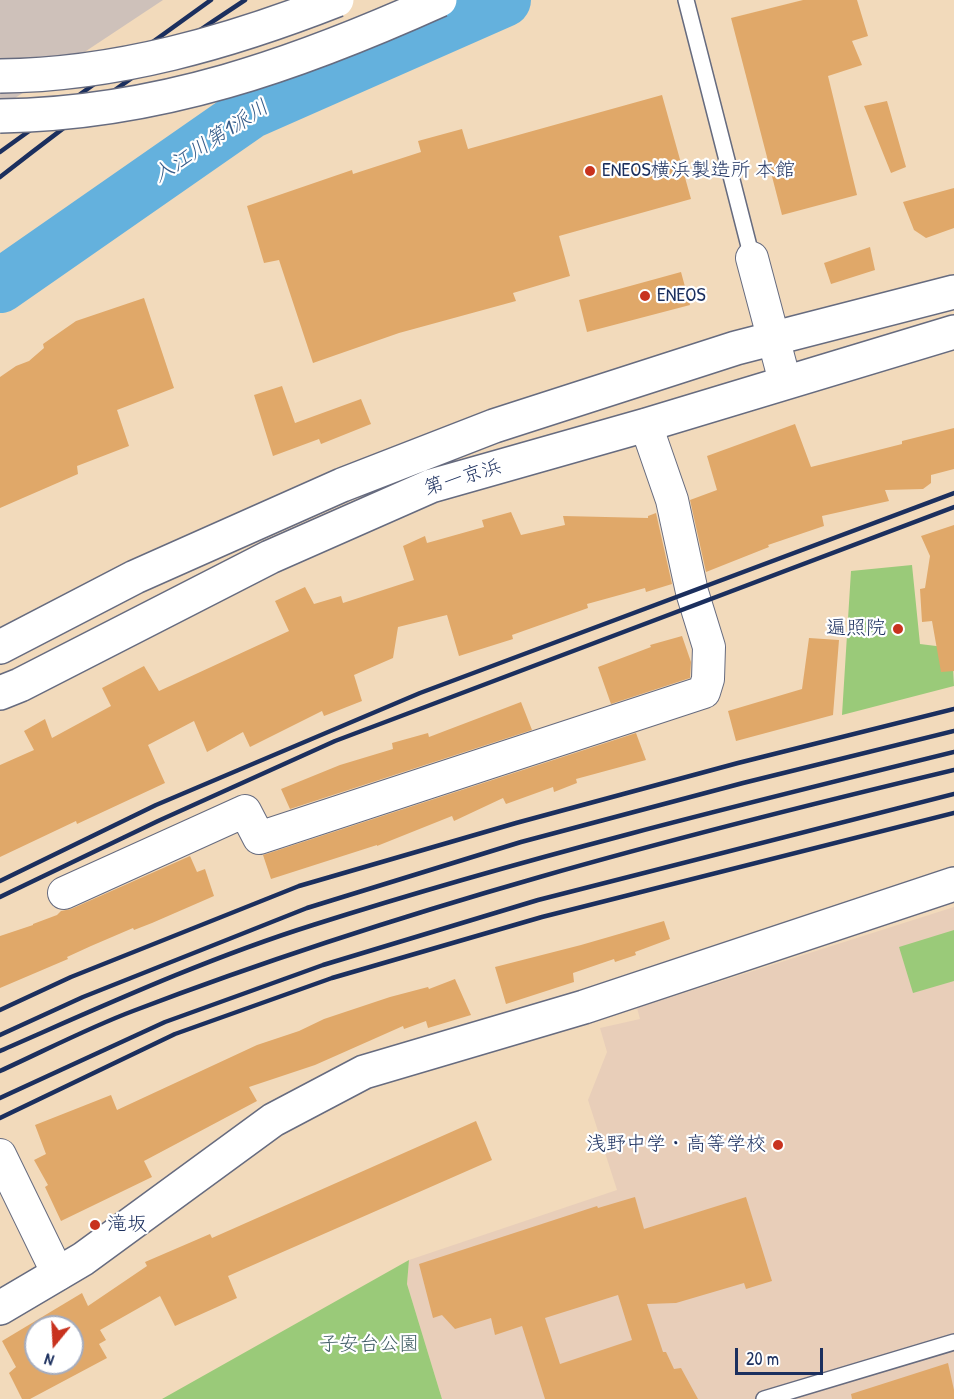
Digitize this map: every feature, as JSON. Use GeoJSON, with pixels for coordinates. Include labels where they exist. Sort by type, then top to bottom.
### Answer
{"type":"FeatureCollection","features":[{"type":"Feature","properties":{"kind":"main road"},"geometry":{"type":"LineString","coordinates":[[0,76],[87,70],[191,49],[249,32],[337,0]]}},
{"type":"Feature","properties":{"kind":"main road"},"geometry":{"type":"LineString","coordinates":[[0,116],[90,110],[146,102],[210,87],[279,66],[440,0]]}},
{"type":"Feature","properties":{"kind":"main road","name":"第一京浜"},"geometry":{"type":"LineString","coordinates":[[0,647],[135,577],[342,485],[494,426],[693,361],[954,292]]}},
{"type":"Feature","properties":{"kind":"main road","name":"第一京浜"},"geometry":{"type":"LineString","coordinates":[[0,693],[20,685],[270,557],[431,486],[646,425],[954,332]]}},
{"type":"Feature","properties":{"kind":"main road"},"geometry":{"type":"LineString","coordinates":[[0,1308],[83,1259],[273,1120],[364,1072],[585,1007],[954,884]]}},
{"type":"Feature","properties":{"kind":"street"},"geometry":{"type":"LineString","coordinates":[[753,258],[785,382]]}},
{"type":"Feature","properties":{"kind":"street"},"geometry":{"type":"LineString","coordinates":[[64,893],[245,811],[259,838],[704,692],[708,679],[709,647],[692,592],[672,500],[646,425]]}},
{"type":"Feature","properties":{"kind":"street"},"geometry":{"type":"LineString","coordinates":[[0,1155],[58,1274]]}},
{"type":"Feature","properties":{"kind":"lane"},"geometry":{"type":"LineString","coordinates":[[686,0],[753,258]]}},
{"type":"Feature","properties":{"kind":"lane"},"geometry":{"type":"LineString","coordinates":[[764,1399],[954,1342]]}},
{"type":"Feature","properties":{"kind":"shaded area"},"geometry":{"type":"Polygon","coordinates":[[[0,0],[163,0],[0,108],[0,0]]]}},
{"type":"Feature","properties":{"kind":"shaded area","name":"浅野中学・高等学校"},"geometry":{"type":"Polygon","coordinates":[[[954,907],[954,1399],[442,1399],[407,1284],[409,1260],[617,1190],[588,1100],[607,1052],[600,1028],[640,1019],[637,1008],[954,907]]]}},
{"type":"Feature","properties":{"kind":"green space","name":"遍照院"},"geometry":{"type":"Polygon","coordinates":[[[912,565],[920,644],[952,648],[954,686],[842,715],[851,571],[912,565]]]}},
{"type":"Feature","properties":{"kind":"green space"},"geometry":{"type":"Polygon","coordinates":[[[954,930],[954,981],[913,993],[899,947],[954,930]]]}},
{"type":"Feature","properties":{"kind":"green space","name":"子安台公園"},"geometry":{"type":"Polygon","coordinates":[[[409,1260],[407,1284],[442,1399],[162,1399],[409,1260]]]}},
{"type":"Feature","properties":{"kind":"building"},"geometry":{"type":"Polygon","coordinates":[[[803,0],[857,0],[868,36],[852,41],[862,65],[828,76],[857,195],[782,215],[731,18],[803,0]]]}},
{"type":"Feature","properties":{"kind":"building"},"geometry":{"type":"Polygon","coordinates":[[[662,95],[691,199],[559,236],[570,276],[513,293],[516,301],[399,333],[313,363],[279,260],[264,263],[247,206],[352,170],[353,174],[421,152],[418,141],[462,129],[468,149],[662,95]]]}},
{"type":"Feature","properties":{"kind":"building"},"geometry":{"type":"Polygon","coordinates":[[[887,101],[906,167],[891,173],[864,106],[887,101]]]}},
{"type":"Feature","properties":{"kind":"building"},"geometry":{"type":"Polygon","coordinates":[[[954,188],[954,228],[926,238],[914,230],[903,202],[954,188]]]}},
{"type":"Feature","properties":{"kind":"building"},"geometry":{"type":"Polygon","coordinates":[[[870,247],[875,270],[831,284],[824,263],[870,247]]]}},
{"type":"Feature","properties":{"kind":"building"},"geometry":{"type":"Polygon","coordinates":[[[681,272],[690,305],[587,332],[579,300],[681,272]]]}},
{"type":"Feature","properties":{"kind":"building"},"geometry":{"type":"Polygon","coordinates":[[[144,298],[174,388],[117,410],[129,446],[77,466],[78,474],[0,508],[0,377],[16,366],[29,361],[44,348],[43,344],[76,321],[144,298]]]}},
{"type":"Feature","properties":{"kind":"building"},"geometry":{"type":"Polygon","coordinates":[[[282,386],[295,423],[361,399],[371,424],[321,444],[319,439],[273,456],[254,395],[282,386]]]}},
{"type":"Feature","properties":{"kind":"building"},"geometry":{"type":"Polygon","coordinates":[[[795,424],[811,467],[954,428],[954,469],[931,475],[931,483],[923,489],[885,490],[889,501],[822,516],[824,526],[768,545],[769,547],[706,572],[690,500],[717,490],[707,456],[795,424]]]}},
{"type":"Feature","properties":{"kind":"building"},"geometry":{"type":"Polygon","coordinates":[[[511,512],[521,535],[565,525],[563,516],[648,518],[656,513],[672,584],[646,592],[645,588],[587,604],[588,608],[512,635],[513,639],[459,656],[447,615],[398,627],[393,658],[354,675],[362,701],[324,716],[322,711],[250,747],[243,732],[207,752],[194,721],[148,745],[165,783],[0,857],[0,765],[34,750],[24,731],[45,719],[52,738],[111,706],[102,688],[144,666],[159,691],[289,631],[275,601],[305,587],[314,604],[341,596],[343,603],[414,580],[403,546],[425,536],[427,543],[484,527],[482,520],[511,512]]]}},
{"type":"Feature","properties":{"kind":"building"},"geometry":{"type":"Polygon","coordinates":[[[954,525],[954,671],[941,672],[932,621],[922,622],[920,589],[925,588],[930,556],[921,536],[954,525]]]}},
{"type":"Feature","properties":{"kind":"building"},"geometry":{"type":"Polygon","coordinates":[[[682,636],[691,662],[690,678],[611,704],[598,667],[651,647],[650,645],[682,636]]]}},
{"type":"Feature","properties":{"kind":"building"},"geometry":{"type":"Polygon","coordinates":[[[809,638],[839,640],[833,715],[736,741],[728,711],[802,689],[809,638]]]}},
{"type":"Feature","properties":{"kind":"building"},"geometry":{"type":"Polygon","coordinates":[[[521,702],[532,730],[290,809],[281,789],[340,765],[393,749],[392,743],[428,733],[429,737],[521,702]]]}},
{"type":"Feature","properties":{"kind":"building"},"geometry":{"type":"Polygon","coordinates":[[[636,733],[646,760],[576,779],[577,783],[554,792],[553,787],[506,804],[503,798],[454,821],[452,816],[377,846],[271,879],[263,855],[636,733]]]}},
{"type":"Feature","properties":{"kind":"building"},"geometry":{"type":"Polygon","coordinates":[[[190,856],[197,872],[205,869],[214,896],[91,946],[67,957],[68,959],[0,988],[0,936],[57,915],[61,911],[71,909],[190,856]]]}},
{"type":"Feature","properties":{"kind":"building"},"geometry":{"type":"Polygon","coordinates":[[[664,921],[670,939],[635,952],[636,955],[615,962],[614,959],[573,973],[574,982],[506,1004],[495,967],[664,921]]]}},
{"type":"Feature","properties":{"kind":"building"},"geometry":{"type":"Polygon","coordinates":[[[455,979],[471,1015],[428,1028],[426,1021],[404,1029],[403,1026],[315,1065],[249,1087],[257,1101],[144,1161],[152,1177],[61,1221],[45,1187],[48,1185],[34,1160],[46,1154],[35,1125],[111,1095],[117,1110],[257,1045],[299,1031],[324,1019],[390,997],[428,987],[429,989],[455,979]]]}},
{"type":"Feature","properties":{"kind":"building"},"geometry":{"type":"Polygon","coordinates":[[[476,1121],[492,1160],[228,1276],[237,1298],[175,1326],[160,1296],[100,1330],[106,1340],[99,1344],[107,1358],[84,1370],[84,1315],[45,1315],[82,1293],[88,1306],[147,1266],[145,1262],[210,1234],[212,1238],[476,1121]]]}},
{"type":"Feature","properties":{"kind":"building"},"geometry":{"type":"Polygon","coordinates":[[[635,1197],[644,1229],[746,1197],[772,1281],[746,1289],[744,1283],[676,1303],[647,1304],[663,1352],[666,1352],[674,1369],[681,1368],[698,1399],[545,1399],[522,1326],[495,1335],[491,1318],[455,1329],[442,1315],[433,1318],[419,1264],[597,1206],[598,1208],[635,1197]],[[618,1295],[545,1318],[560,1364],[632,1340],[618,1295]]]}},
{"type":"Feature","properties":{"kind":"building"},"geometry":{"type":"Polygon","coordinates":[[[24,1328],[24,1375],[75,1375],[30,1399],[22,1399],[9,1373],[16,1367],[2,1341],[24,1328]]]}},
{"type":"Feature","properties":{"kind":"building"},"geometry":{"type":"Polygon","coordinates":[[[948,1363],[954,1399],[852,1399],[851,1394],[948,1363]]]}},
{"type":"Feature","properties":{"kind":"waterway","name":"入江川第1派川"},"geometry":{"type":"LineString","coordinates":[[0,286],[250,112],[504,0]]}},
{"type":"Feature","properties":{"kind":"railway"},"geometry":{"type":"LineString","coordinates":[[0,152],[211,0]]}},
{"type":"Feature","properties":{"kind":"railway"},"geometry":{"type":"LineString","coordinates":[[0,177],[121,86],[245,0]]}},
{"type":"Feature","properties":{"kind":"railway"},"geometry":{"type":"LineString","coordinates":[[0,881],[156,805],[420,693],[954,493]]}},
{"type":"Feature","properties":{"kind":"railway"},"geometry":{"type":"LineString","coordinates":[[0,897],[158,821],[335,741],[954,507]]}},
{"type":"Feature","properties":{"kind":"railway"},"geometry":{"type":"LineString","coordinates":[[0,1010],[71,977],[299,886],[516,823],[738,763],[954,709]]}},
{"type":"Feature","properties":{"kind":"railway"},"geometry":{"type":"LineString","coordinates":[[0,1035],[83,997],[307,908],[521,842],[743,783],[954,731]]}},
{"type":"Feature","properties":{"kind":"railway"},"geometry":{"type":"LineString","coordinates":[[0,1051],[194,968],[313,925],[552,855],[712,812],[954,752]]}},
{"type":"Feature","properties":{"kind":"railway"},"geometry":{"type":"LineString","coordinates":[[0,1071],[133,1011],[234,974],[437,907],[643,848],[954,770]]}},
{"type":"Feature","properties":{"kind":"railway"},"geometry":{"type":"LineString","coordinates":[[0,1098],[165,1022],[323,965],[538,900],[954,794]]}},
{"type":"Feature","properties":{"kind":"railway"},"geometry":{"type":"LineString","coordinates":[[0,1118],[175,1034],[332,978],[542,917],[954,813]]}},
{"type":"Feature","properties":{"kind":"place","name":"ENEOS横浜製造所 本館"},"geometry":{"type":"Point","coordinates":[590,171]}},
{"type":"Feature","properties":{"kind":"place","name":"ENEOS"},"geometry":{"type":"Point","coordinates":[645,296]}},
{"type":"Feature","properties":{"kind":"place","name":"遍照院"},"geometry":{"type":"Point","coordinates":[898,629]}},
{"type":"Feature","properties":{"kind":"place","name":"浅野中学・高等学校"},"geometry":{"type":"Point","coordinates":[778,1145]}},
{"type":"Feature","properties":{"kind":"place","name":"滝坂"},"geometry":{"type":"Point","coordinates":[95,1225]}}]}
